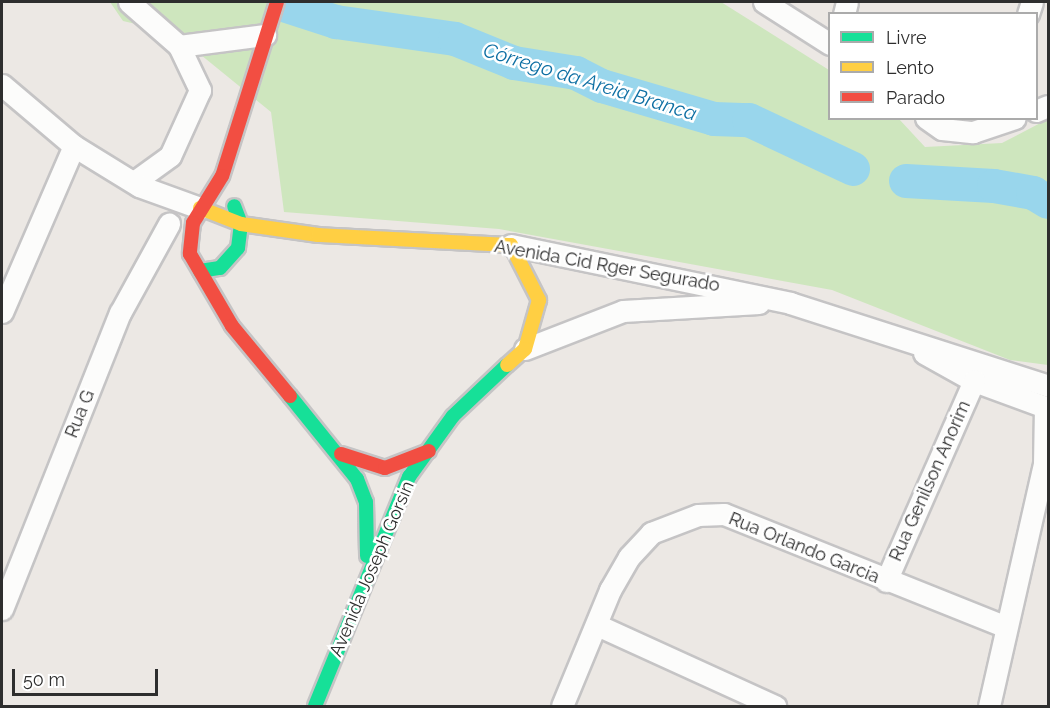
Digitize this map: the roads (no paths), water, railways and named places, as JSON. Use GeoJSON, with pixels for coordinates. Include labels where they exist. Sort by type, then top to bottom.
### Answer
{"type":"FeatureCollection","features":[{"type":"Feature","properties":{"kind":"street"},"geometry":{"type":"LineString","coordinates":[[129,2],[179,46],[195,72],[198,104],[170,156],[136,184]]}},
{"type":"Feature","properties":{"kind":"street"},"geometry":{"type":"LineString","coordinates":[[195,262],[200,208],[222,176],[277,2]]}},
{"type":"Feature","properties":{"kind":"street"},"geometry":{"type":"LineString","coordinates":[[764,2],[828,43]]}},
{"type":"Feature","properties":{"kind":"street"},"geometry":{"type":"LineString","coordinates":[[179,46],[265,35]]}},
{"type":"Feature","properties":{"kind":"street"},"geometry":{"type":"LineString","coordinates":[[2,86],[74,146],[136,184],[200,208]]}},
{"type":"Feature","properties":{"kind":"street"},"geometry":{"type":"LineString","coordinates":[[929,120],[942,129],[973,132],[1009,120]]}},
{"type":"Feature","properties":{"kind":"street"},"geometry":{"type":"LineString","coordinates":[[2,312],[74,146]]}},
{"type":"Feature","properties":{"kind":"street"},"geometry":{"type":"LineString","coordinates":[[195,262],[228,263],[238,248],[241,224],[222,176]]}},
{"type":"Feature","properties":{"kind":"street"},"geometry":{"type":"LineString","coordinates":[[136,184],[169,224],[264,368],[341,454],[366,502],[366,583]]}},
{"type":"Feature","properties":{"kind":"street","name":"Avenida Cid Rger Segurado"},"geometry":{"type":"LineString","coordinates":[[200,208],[241,224],[318,235],[511,244],[789,303],[895,337]]}},
{"type":"Feature","properties":{"kind":"street","name":"Rua G"},"geometry":{"type":"LineString","coordinates":[[2,609],[120,313],[169,224]]}},
{"type":"Feature","properties":{"kind":"street"},"geometry":{"type":"LineString","coordinates":[[511,244],[539,300],[525,349]]}},
{"type":"Feature","properties":{"kind":"street"},"geometry":{"type":"LineString","coordinates":[[654,307],[662,288],[658,274]]}},
{"type":"Feature","properties":{"kind":"street","name":"Avenida Joseph Gorsin"},"geometry":{"type":"LineString","coordinates":[[315,706],[366,583],[394,506],[453,416],[525,349],[595,320],[654,307],[789,303]]}},
{"type":"Feature","properties":{"kind":"street"},"geometry":{"type":"LineString","coordinates":[[895,337],[974,381],[1047,408],[1044,464],[988,706]]}},
{"type":"Feature","properties":{"kind":"street"},"geometry":{"type":"LineString","coordinates":[[895,337],[1048,386]]}},
{"type":"Feature","properties":{"kind":"street","name":"Rua Genilson Anorim"},"geometry":{"type":"LineString","coordinates":[[886,581],[974,381]]}},
{"type":"Feature","properties":{"kind":"street"},"geometry":{"type":"LineString","coordinates":[[341,454],[386,468],[429,451]]}},
{"type":"Feature","properties":{"kind":"street","name":"Rua Orlando Garcia"},"geometry":{"type":"LineString","coordinates":[[562,706],[610,590],[651,533],[699,515],[724,514],[886,581],[1006,627]]}},
{"type":"Feature","properties":{"kind":"street"},"geometry":{"type":"LineString","coordinates":[[597,626],[775,706]]}},
{"type":"Feature","properties":{"kind":"waterway","name":"Córrego da Areia Branca"},"geometry":{"type":"LineString","coordinates":[[287,6],[336,22],[455,39],[514,63],[576,73],[602,86],[714,119],[749,120],[853,169]]}},
{"type":"Feature","properties":{"kind":"waterway","name":"Córrego da Areia Branca"},"geometry":{"type":"LineString","coordinates":[[906,181],[994,186],[1033,193],[1048,202]]}}]}
